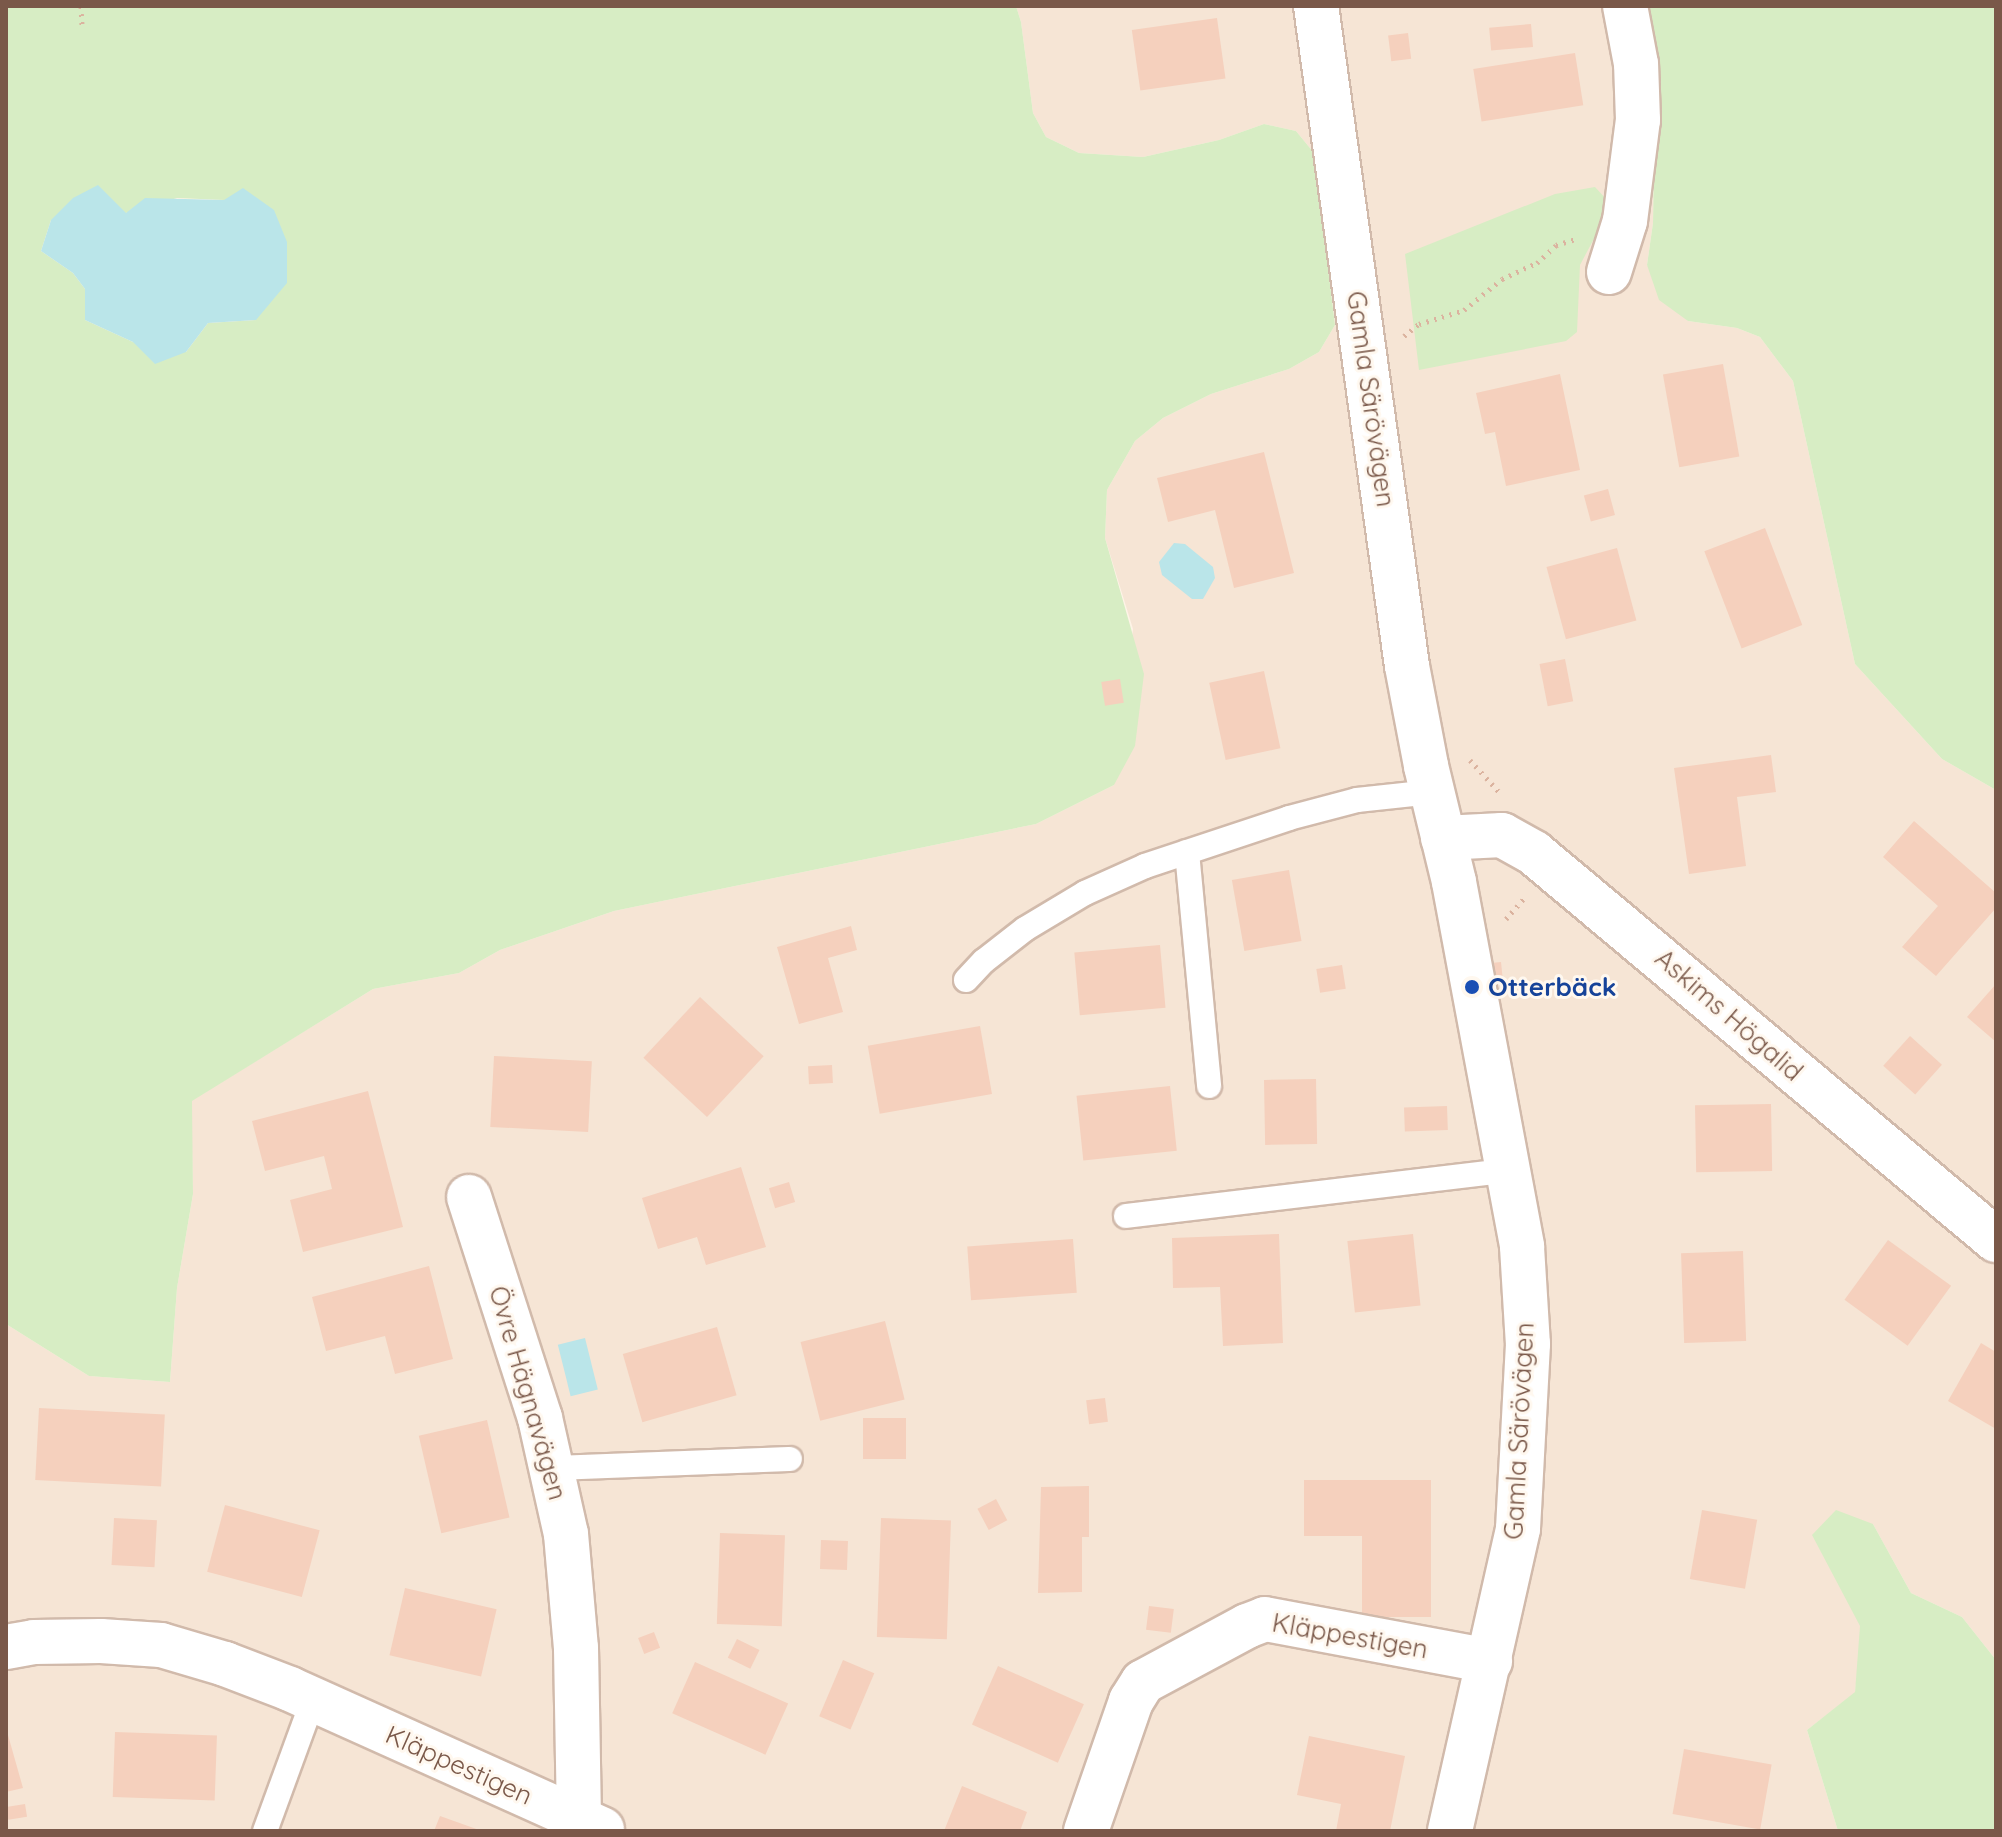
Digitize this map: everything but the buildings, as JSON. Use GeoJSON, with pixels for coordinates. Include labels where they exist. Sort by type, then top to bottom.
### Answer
{"type":"FeatureCollection","features":[{"type":"Feature","properties":{"kind":"street","name":"Gamla Särövägen"},"geometry":{"type":"LineString","coordinates":[[1316,6],[1407,666],[1522,1247],[1528,1344],[1518,1529],[1450,1831]]}},
{"type":"Feature","properties":{"kind":"street"},"geometry":{"type":"LineString","coordinates":[[1615,254],[1638,120],[1636,64],[1625,6]]}},
{"type":"Feature","properties":{"kind":"street","name":"Askims Högalid"},"geometry":{"type":"LineString","coordinates":[[1443,838],[1502,835],[1534,853],[1996,1240]]}},
{"type":"Feature","properties":{"kind":"street","name":"Övre Hägnavägen"},"geometry":{"type":"LineString","coordinates":[[469,1197],[554,1468],[573,1591],[587,1827]]}},
{"type":"Feature","properties":{"kind":"street","name":"Kläppestigen"},"geometry":{"type":"LineString","coordinates":[[1086,1831],[1131,1701],[1143,1682],[1247,1626],[1265,1619],[1490,1661]]}},
{"type":"Feature","properties":{"kind":"street","name":"Kläppestigen"},"geometry":{"type":"LineString","coordinates":[[6,1647],[34,1642],[101,1641],[161,1645],[225,1664],[313,1700],[587,1827]]}},
{"type":"Feature","properties":{"kind":"lane"},"geometry":{"type":"LineString","coordinates":[[966,980],[984,961],[1025,929],[1085,893],[1187,852],[1289,818],[1357,800],[1432,792]]}},
{"type":"Feature","properties":{"kind":"lane"},"geometry":{"type":"LineString","coordinates":[[1187,852],[1209,1086]]}},
{"type":"Feature","properties":{"kind":"lane"},"geometry":{"type":"LineString","coordinates":[[1126,1216],[1509,1170]]}},
{"type":"Feature","properties":{"kind":"lane"},"geometry":{"type":"LineString","coordinates":[[554,1468],[790,1459]]}},
{"type":"Feature","properties":{"kind":"lane"},"geometry":{"type":"LineString","coordinates":[[265,1831],[313,1700]]}},
{"type":"Feature","properties":{"kind":"path"},"geometry":{"type":"LineString","coordinates":[[81,6],[82,28]]}},
{"type":"Feature","properties":{"kind":"path"},"geometry":{"type":"LineString","coordinates":[[1397,341],[1419,324],[1464,310],[1489,288],[1537,263],[1556,245],[1570,239],[1615,254]]}},
{"type":"Feature","properties":{"kind":"shaded area"},"geometry":{"type":"Polygon","coordinates":[[[1016,6],[1639,6],[1654,159],[1653,223],[1647,265],[1688,321],[1737,328],[1760,337],[1793,381],[1855,664],[1942,759],[1996,790],[1996,1660],[1962,1617],[1911,1593],[1873,1524],[1855,1693],[1807,1730],[1838,1831],[6,1831],[6,1324],[89,1376],[170,1382],[177,1288],[193,1194],[191,1101],[373,989],[459,973],[500,950],[614,911],[1036,824],[1114,785],[1133,629],[1105,538],[1107,490],[1135,441],[1163,418],[1211,394],[1289,369],[1319,352],[1335,325],[1314,153],[1296,131],[1264,124],[1219,140],[1143,157],[1079,153],[1046,137],[1033,113],[1021,22],[1016,6]]]}},
{"type":"Feature","properties":{"kind":"green space"},"geometry":{"type":"Polygon","coordinates":[[[6,6],[1016,6],[1021,22],[1033,113],[1046,137],[1079,153],[1143,157],[1219,140],[1264,124],[1296,131],[1314,153],[1335,325],[1319,352],[1289,369],[1211,394],[1163,418],[1135,441],[1107,490],[1105,538],[1144,674],[1135,746],[1114,785],[1036,824],[614,911],[500,950],[459,973],[373,989],[192,1101],[193,1194],[177,1288],[170,1382],[89,1376],[6,1324],[6,6]],[[177,198],[126,213],[51,220],[41,251],[73,273],[85,289],[85,320],[133,342],[186,352],[208,323],[256,320],[224,200],[177,198]]]}},
{"type":"Feature","properties":{"kind":"green space"},"geometry":{"type":"Polygon","coordinates":[[[1639,6],[1996,6],[1996,790],[1942,759],[1855,664],[1793,381],[1760,337],[1737,328],[1688,321],[1659,300],[1647,265],[1653,223],[1654,159],[1639,6]]]}},
{"type":"Feature","properties":{"kind":"green space"},"geometry":{"type":"Polygon","coordinates":[[[1595,187],[1608,201],[1605,218],[1580,265],[1577,332],[1566,341],[1419,370],[1405,254],[1555,194],[1595,187]]]}},
{"type":"Feature","properties":{"kind":"green space"},"geometry":{"type":"Polygon","coordinates":[[[1836,1510],[1873,1524],[1911,1593],[1962,1617],[1996,1660],[1996,1831],[1838,1831],[1807,1730],[1855,1692],[1860,1626],[1812,1535],[1836,1510]]]}},
{"type":"Feature","properties":{"kind":"water"},"geometry":{"type":"Polygon","coordinates":[[[98,185],[126,213],[145,198],[224,200],[243,188],[274,210],[287,242],[287,283],[256,320],[208,323],[186,352],[155,364],[133,342],[85,320],[85,289],[73,273],[41,251],[51,220],[73,198],[98,185]]]}},
{"type":"Feature","properties":{"kind":"water"},"geometry":{"type":"Polygon","coordinates":[[[1174,543],[1185,544],[1213,567],[1215,578],[1203,599],[1192,599],[1162,575],[1159,562],[1174,543]]]}},
{"type":"Feature","properties":{"kind":"water"},"geometry":{"type":"Polygon","coordinates":[[[585,1338],[598,1389],[571,1396],[558,1345],[585,1338]]]}},
{"type":"Feature","properties":{"kind":"place","name":"Otterbäck"},"geometry":{"type":"Point","coordinates":[1472,987]}}]}
